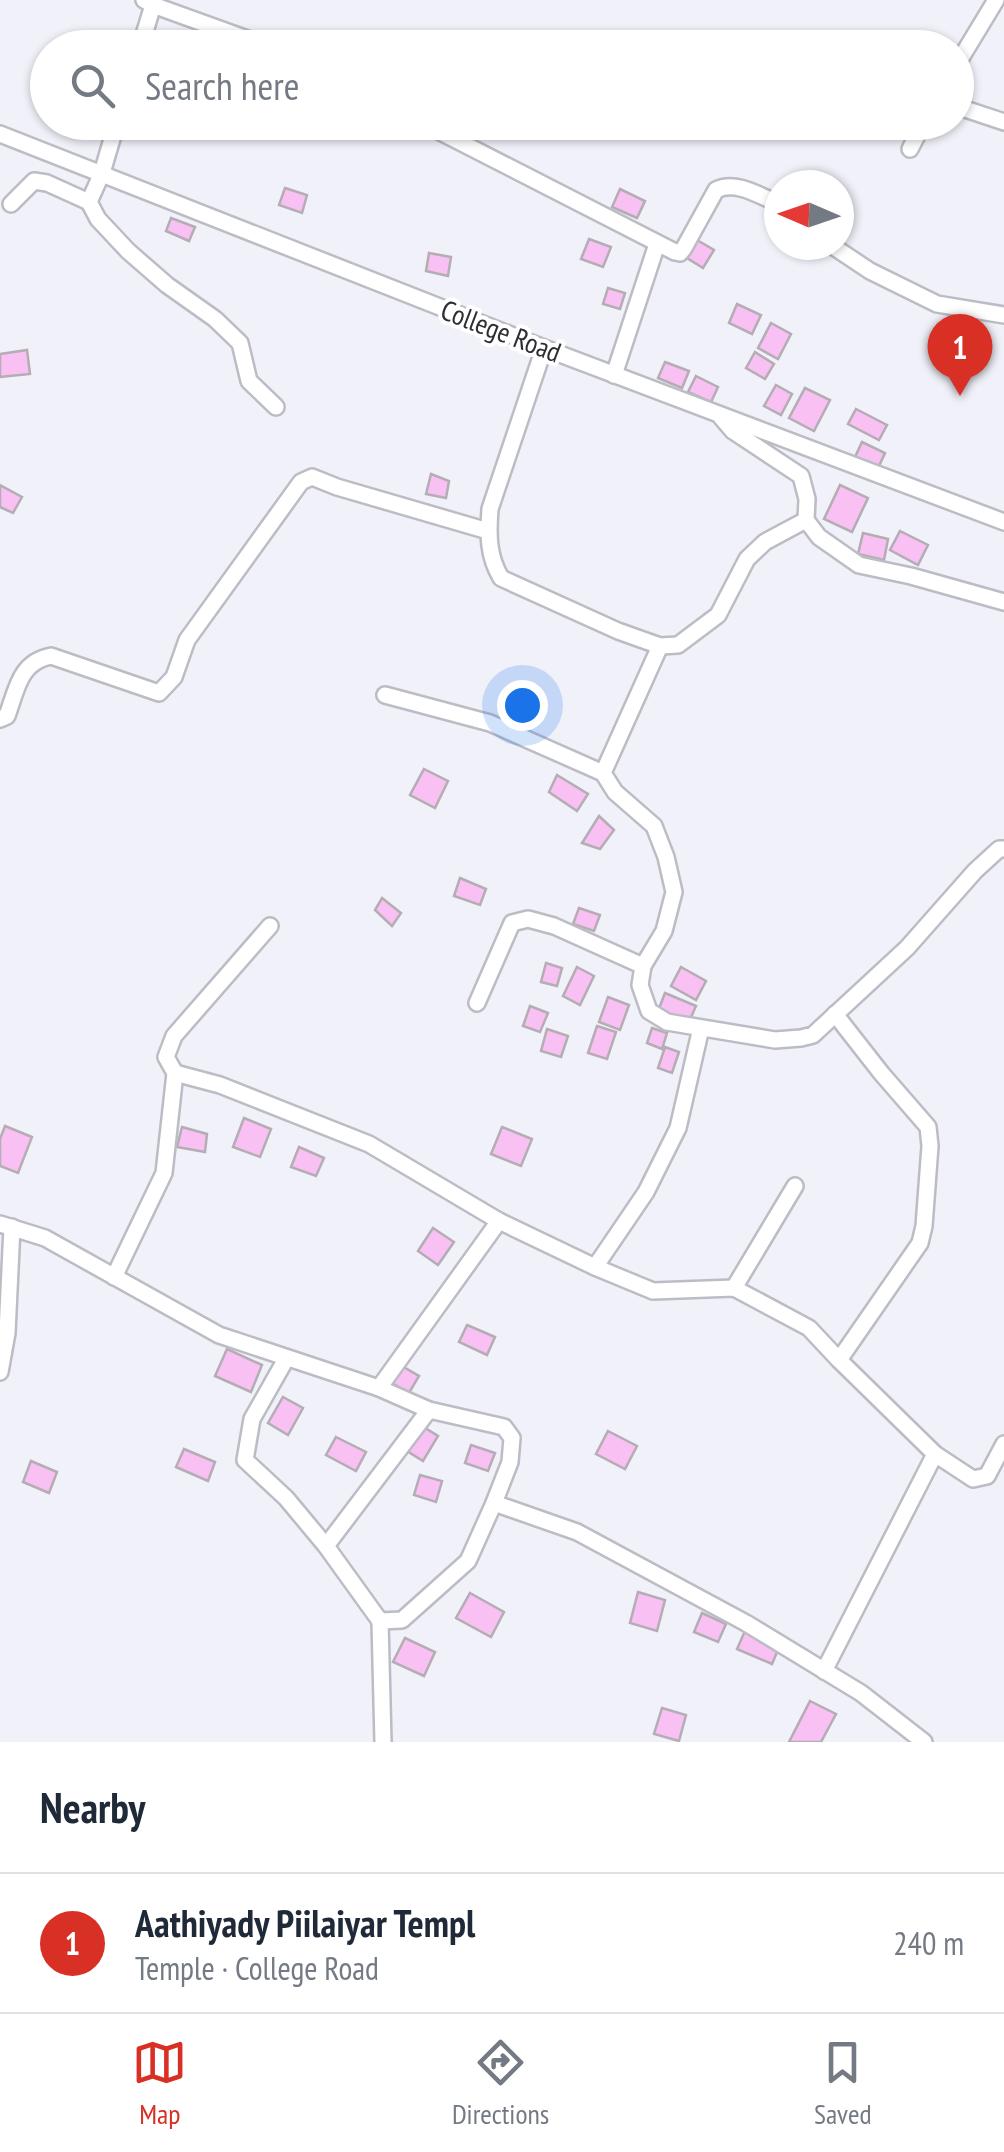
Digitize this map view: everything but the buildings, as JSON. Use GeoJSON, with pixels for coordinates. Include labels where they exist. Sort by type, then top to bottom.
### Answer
{"type":"FeatureCollection","features":[{"type":"Feature","properties":{"kind":"street"},"geometry":{"type":"LineString","coordinates":[[974,36],[996,0]]}},
{"type":"Feature","properties":{"kind":"street"},"geometry":{"type":"LineString","coordinates":[[143,30],[148,3],[222,30]]}},
{"type":"Feature","properties":{"kind":"street"},"geometry":{"type":"LineString","coordinates":[[974,112],[1004,122]]}},
{"type":"Feature","properties":{"kind":"street","name":"College Road"},"geometry":{"type":"LineString","coordinates":[[0,134],[544,348],[1004,522]]}},
{"type":"Feature","properties":{"kind":"street"},"geometry":{"type":"LineString","coordinates":[[88,202],[112,140]]}},
{"type":"Feature","properties":{"kind":"street"},"geometry":{"type":"LineString","coordinates":[[456,140],[680,253],[716,190],[726,186],[764,198]]}},
{"type":"Feature","properties":{"kind":"street"},"geometry":{"type":"LineString","coordinates":[[910,149],[915,140]]}},
{"type":"Feature","properties":{"kind":"street"},"geometry":{"type":"LineString","coordinates":[[11,204],[34,181],[88,202],[98,219],[128,251],[240,343],[249,381],[276,407]]}},
{"type":"Feature","properties":{"kind":"street"},"geometry":{"type":"LineString","coordinates":[[614,375],[657,244]]}},
{"type":"Feature","properties":{"kind":"street"},"geometry":{"type":"LineString","coordinates":[[854,260],[938,304],[1004,315]]}},
{"type":"Feature","properties":{"kind":"street"},"geometry":{"type":"LineString","coordinates":[[544,348],[490,510],[491,560],[501,578],[618,631],[660,646],[678,645],[718,615],[747,559],[765,542],[806,520]]}},
{"type":"Feature","properties":{"kind":"street"},"geometry":{"type":"LineString","coordinates":[[718,414],[733,431],[801,476],[806,520],[819,537],[859,565],[1004,602]]}},
{"type":"Feature","properties":{"kind":"street"},"geometry":{"type":"LineString","coordinates":[[0,719],[7,716],[24,671],[37,659],[52,656],[159,693],[174,676],[187,640],[301,482],[312,477],[488,531]]}},
{"type":"Feature","properties":{"kind":"street"},"geometry":{"type":"LineString","coordinates":[[603,773],[660,646]]}},
{"type":"Feature","properties":{"kind":"street"},"geometry":{"type":"LineString","coordinates":[[384,695],[490,723],[603,773],[616,792],[654,826],[674,892],[664,931],[643,966],[640,985],[649,1011],[667,1022],[774,1040],[813,1034],[907,948],[1002,844]]}},
{"type":"Feature","properties":{"kind":"street"},"geometry":{"type":"LineString","coordinates":[[477,1004],[512,923],[528,919],[554,926],[643,966]]}},
{"type":"Feature","properties":{"kind":"street"},"geometry":{"type":"LineString","coordinates":[[114,1277],[164,1173],[175,1073],[166,1056],[174,1036],[270,926]]}},
{"type":"Feature","properties":{"kind":"street"},"geometry":{"type":"LineString","coordinates":[[835,1014],[928,1127],[930,1146],[920,1242],[838,1360]]}},
{"type":"Feature","properties":{"kind":"street"},"geometry":{"type":"LineString","coordinates":[[595,1267],[646,1192],[678,1128],[701,1028]]}},
{"type":"Feature","properties":{"kind":"street"},"geometry":{"type":"LineString","coordinates":[[175,1073],[220,1085],[369,1144],[499,1221],[653,1291],[734,1288],[809,1328],[935,1454],[973,1479],[987,1476],[1004,1444]]}},
{"type":"Feature","properties":{"kind":"street"},"geometry":{"type":"LineString","coordinates":[[734,1288],[795,1186]]}},
{"type":"Feature","properties":{"kind":"street"},"geometry":{"type":"LineString","coordinates":[[379,1388],[499,1221]]}},
{"type":"Feature","properties":{"kind":"street"},"geometry":{"type":"LineString","coordinates":[[0,1372],[8,1333],[6,1225],[45,1238],[219,1334],[379,1388],[428,1410],[504,1427],[512,1438],[510,1462],[468,1561],[402,1620],[380,1621]]}},
{"type":"Feature","properties":{"kind":"street"},"geometry":{"type":"LineString","coordinates":[[286,1359],[252,1419],[245,1460],[286,1498],[380,1621],[384,1742]]}},
{"type":"Feature","properties":{"kind":"street"},"geometry":{"type":"LineString","coordinates":[[326,1546],[428,1410]]}},
{"type":"Feature","properties":{"kind":"street"},"geometry":{"type":"LineString","coordinates":[[824,1671],[935,1454]]}},
{"type":"Feature","properties":{"kind":"street"},"geometry":{"type":"LineString","coordinates":[[494,1503],[577,1532],[746,1623],[861,1693],[924,1742]]}},
{"type":"Feature","properties":{"kind":"place","name":"Aathiyady Piilaiyar Templ"},"geometry":{"type":"Point","coordinates":[960,396]}}]}
